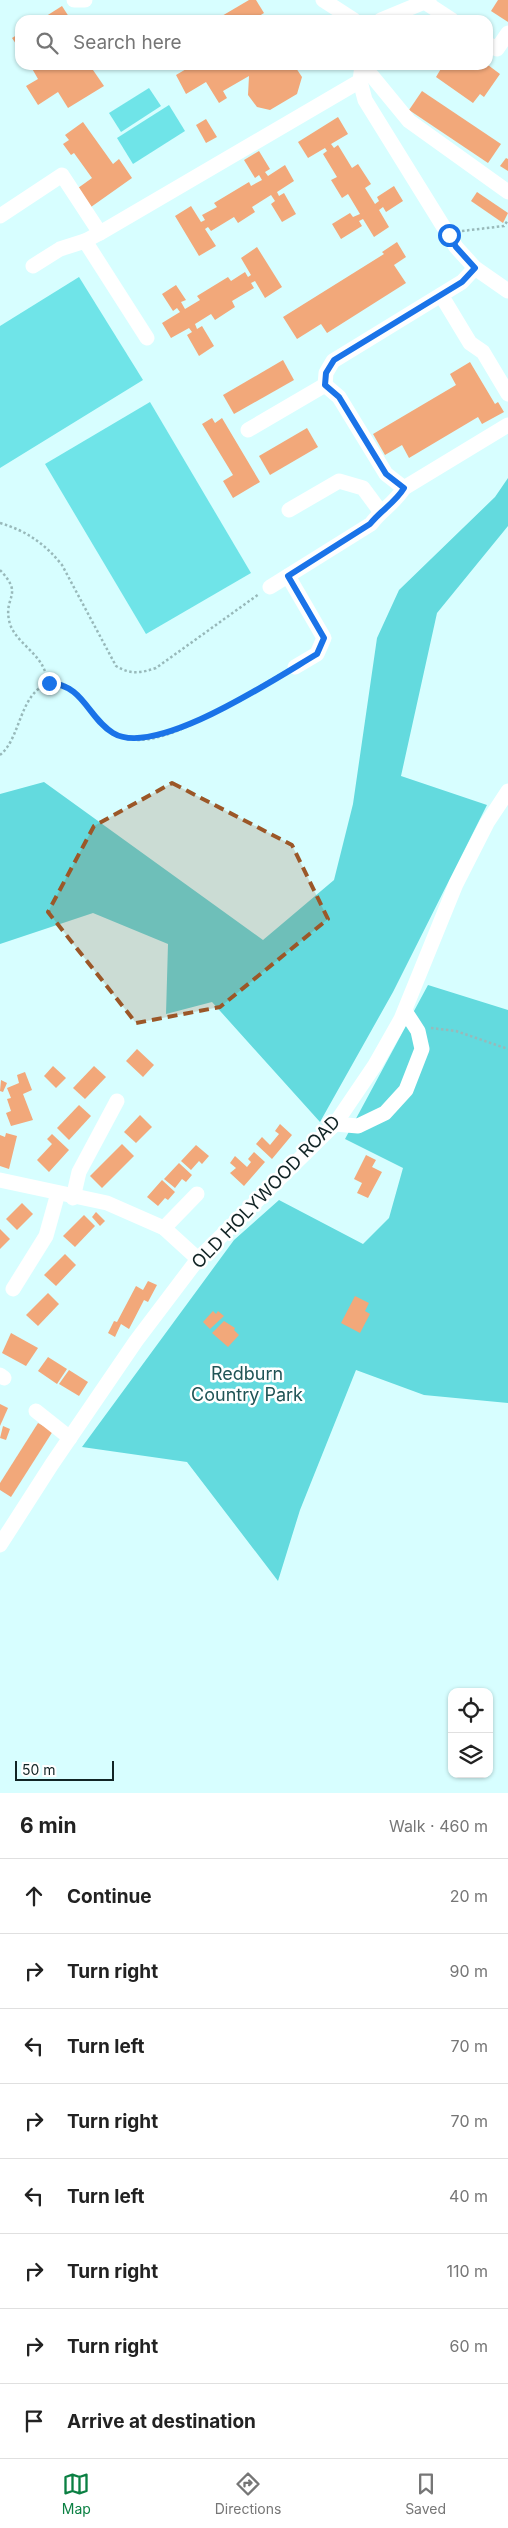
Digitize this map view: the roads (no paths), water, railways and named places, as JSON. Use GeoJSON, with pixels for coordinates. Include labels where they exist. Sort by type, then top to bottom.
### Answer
{"type":"FeatureCollection","features":[{"type":"Feature","properties":{"kind":"street"},"geometry":{"type":"LineString","coordinates":[[74,0],[85,0]]}},
{"type":"Feature","properties":{"kind":"street"},"geometry":{"type":"LineString","coordinates":[[323,0],[346,15]]}},
{"type":"Feature","properties":{"kind":"street"},"geometry":{"type":"LineString","coordinates":[[393,15],[427,1],[445,15]]}},
{"type":"Feature","properties":{"kind":"street"},"geometry":{"type":"LineString","coordinates":[[493,47],[497,50],[508,33]]}},
{"type":"Feature","properties":{"kind":"street"},"geometry":{"type":"LineString","coordinates":[[361,72],[372,76],[409,121],[508,192]]}},
{"type":"Feature","properties":{"kind":"street"},"geometry":{"type":"LineString","coordinates":[[33,266],[60,249],[85,241],[100,233],[361,72]]}},
{"type":"Feature","properties":{"kind":"street"},"geometry":{"type":"LineString","coordinates":[[361,72],[365,100],[456,247],[475,268],[508,290]]}},
{"type":"Feature","properties":{"kind":"street"},"geometry":{"type":"LineString","coordinates":[[0,216],[62,175],[100,233]]}},
{"type":"Feature","properties":{"kind":"street"},"geometry":{"type":"LineString","coordinates":[[85,241],[147,338]]}},
{"type":"Feature","properties":{"kind":"street"},"geometry":{"type":"LineString","coordinates":[[325,385],[326,373],[334,360],[462,282],[475,268]]}},
{"type":"Feature","properties":{"kind":"street"},"geometry":{"type":"LineString","coordinates":[[442,295],[470,344],[483,352],[508,394]]}},
{"type":"Feature","properties":{"kind":"street"},"geometry":{"type":"LineString","coordinates":[[248,430],[325,385]]}},
{"type":"Feature","properties":{"kind":"street"},"geometry":{"type":"LineString","coordinates":[[325,385],[339,397],[386,474],[404,488]]}},
{"type":"Feature","properties":{"kind":"street"},"geometry":{"type":"LineString","coordinates":[[270,587],[370,524],[380,512],[396,500],[404,488],[508,426]]}},
{"type":"Feature","properties":{"kind":"street"},"geometry":{"type":"LineString","coordinates":[[289,510],[339,481],[362,488],[380,512]]}},
{"type":"Feature","properties":{"kind":"street"},"geometry":{"type":"LineString","coordinates":[[288,576],[324,638],[317,654],[295,667]]}},
{"type":"Feature","properties":{"kind":"street","name":"OLD HOLYWOOD ROAD"},"geometry":{"type":"LineString","coordinates":[[0,1545],[136,1341],[198,1259],[335,1124],[376,1064],[404,1011],[456,884],[487,823],[508,791]]}},
{"type":"Feature","properties":{"kind":"street"},"geometry":{"type":"LineString","coordinates":[[335,1124],[358,1126],[385,1113],[406,1090],[422,1049],[418,1031],[404,1011]]}},
{"type":"Feature","properties":{"kind":"street"},"geometry":{"type":"LineString","coordinates":[[73,1198],[79,1172],[117,1101]]}},
{"type":"Feature","properties":{"kind":"street"},"geometry":{"type":"LineString","coordinates":[[0,1180],[73,1198],[107,1204],[164,1228],[198,1259]]}},
{"type":"Feature","properties":{"kind":"street"},"geometry":{"type":"LineString","coordinates":[[12,1289],[46,1236],[58,1193]]}},
{"type":"Feature","properties":{"kind":"street"},"geometry":{"type":"LineString","coordinates":[[164,1228],[197,1194]]}},
{"type":"Feature","properties":{"kind":"street"},"geometry":{"type":"LineString","coordinates":[[36,1411],[70,1438]]}},
{"type":"Feature","properties":{"kind":"park label","name":"Redburn Country Park"},"geometry":{"type":"Point","coordinates":[247,1384]}}]}
